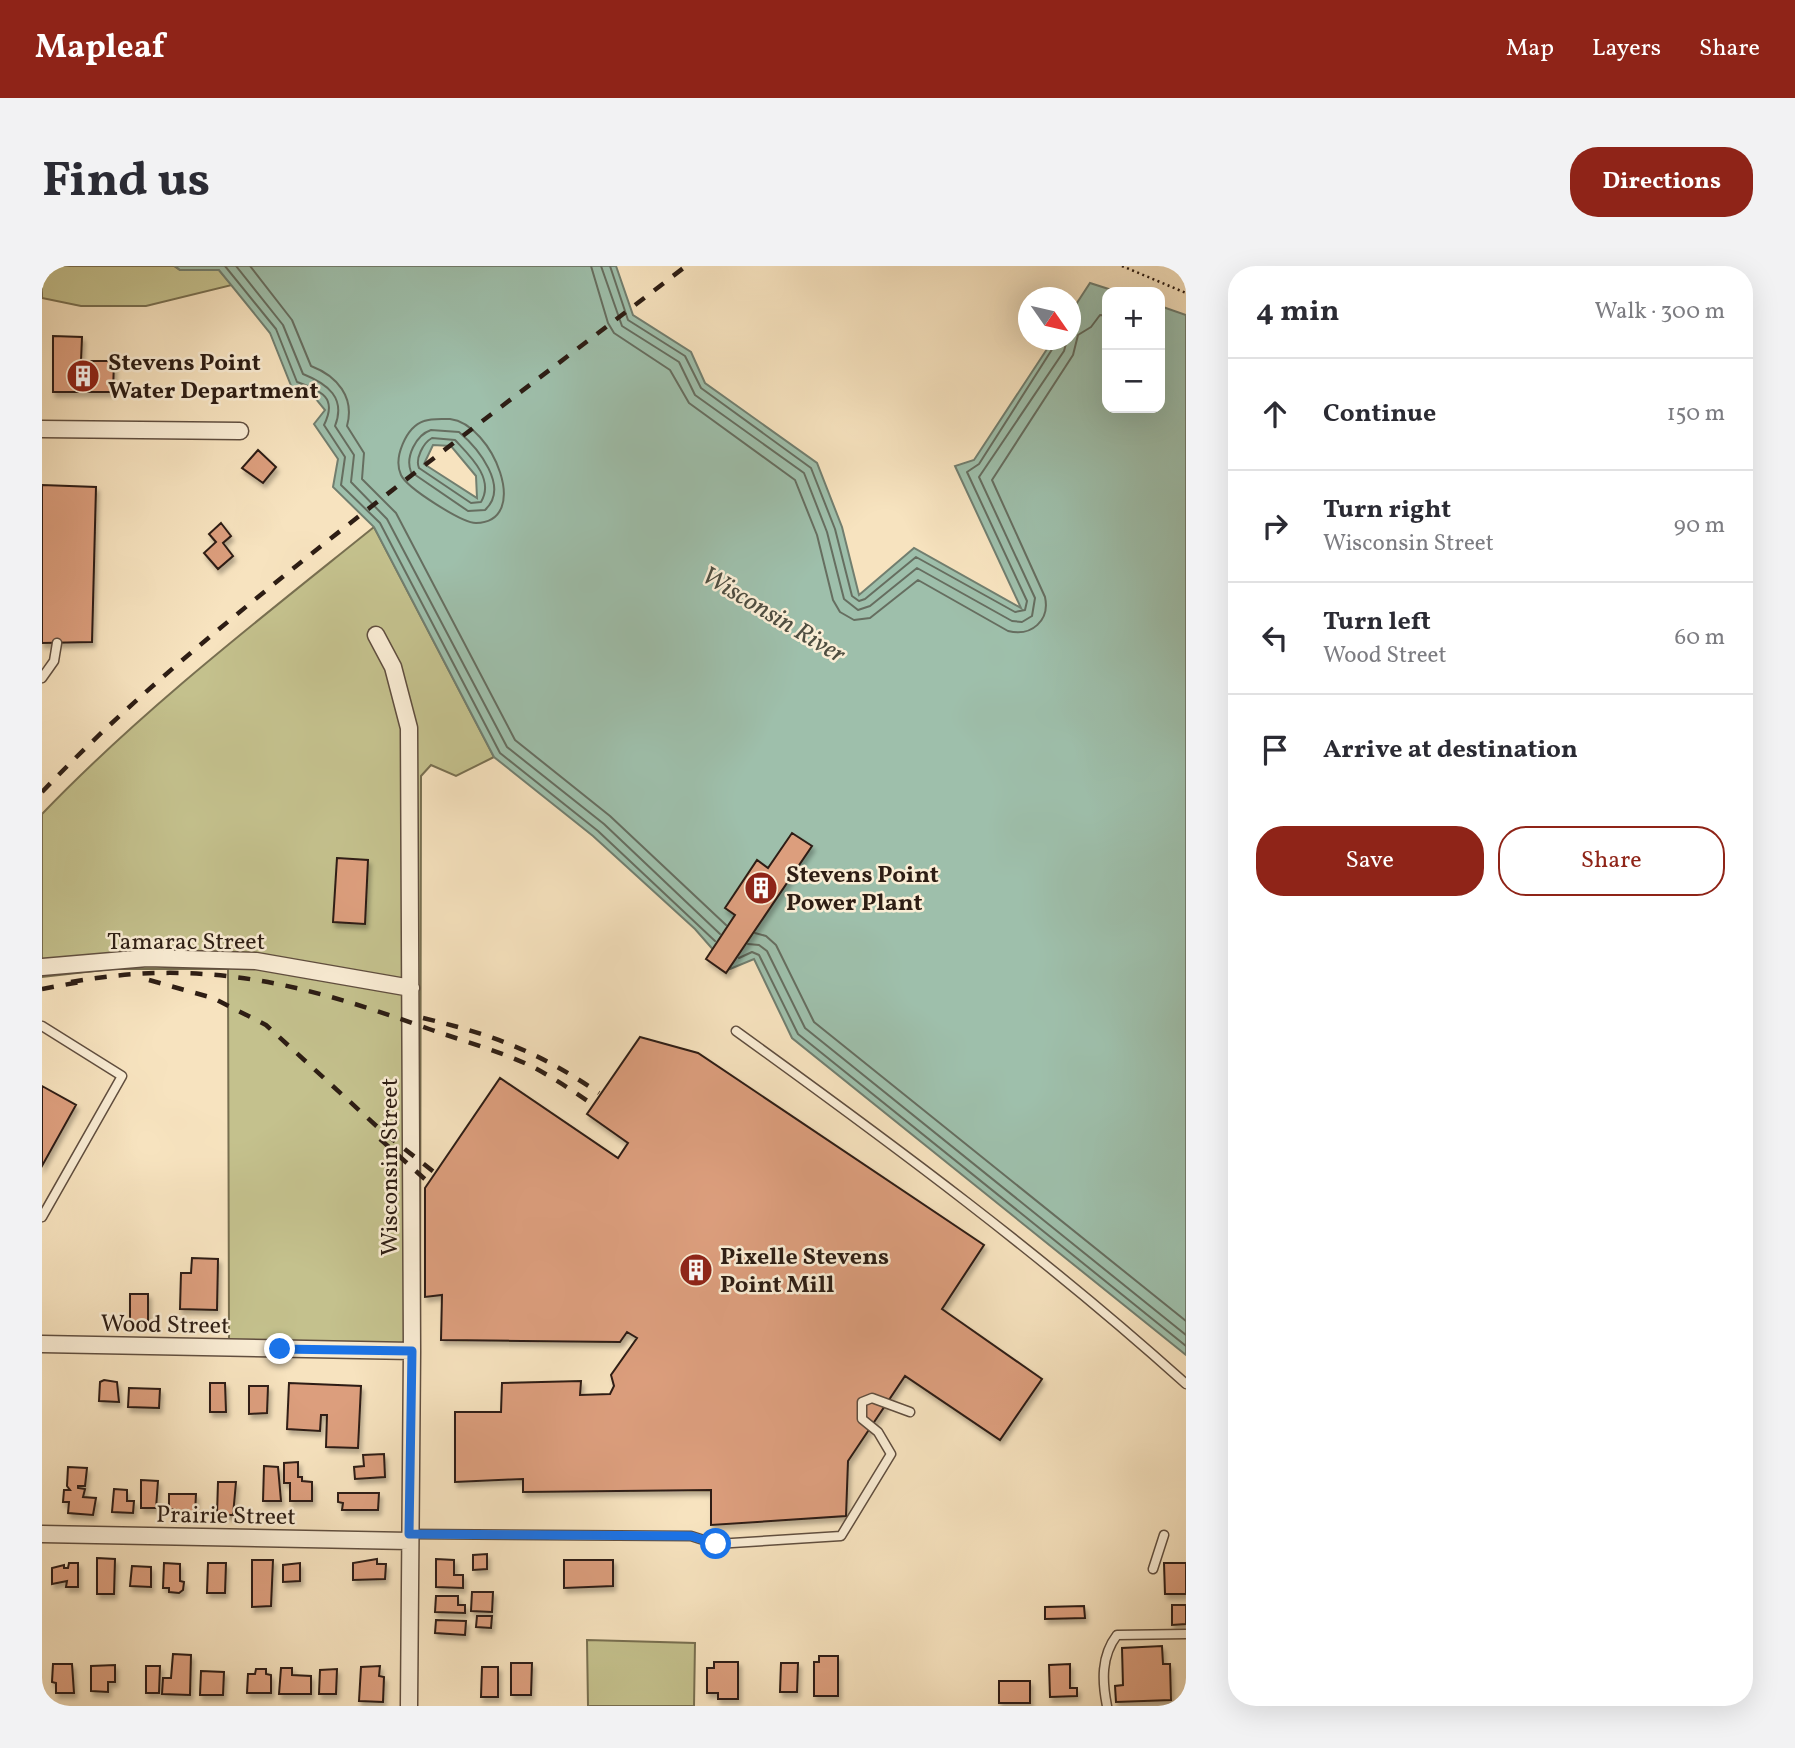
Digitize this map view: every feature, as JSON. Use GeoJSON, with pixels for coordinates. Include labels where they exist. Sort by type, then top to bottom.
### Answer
{"type":"FeatureCollection","features":[{"type":"Feature","properties":{"kind":"street"},"geometry":{"type":"LineString","coordinates":[[42,429],[240,431]]}},
{"type":"Feature","properties":{"kind":"street","name":"Wisconsin Street"},"geometry":{"type":"LineString","coordinates":[[376,635],[393,667],[409,728],[412,1351],[408,1706]]}},
{"type":"Feature","properties":{"kind":"street","name":"Tamarac Street"},"geometry":{"type":"LineString","coordinates":[[42,967],[147,958],[256,961],[411,988]]}},
{"type":"Feature","properties":{"kind":"street","name":"Wood Street"},"geometry":{"type":"LineString","coordinates":[[42,1344],[412,1351]]}},
{"type":"Feature","properties":{"kind":"street","name":"Prairie Street"},"geometry":{"type":"LineString","coordinates":[[42,1534],[409,1537]]}},
{"type":"Feature","properties":{"kind":"lane"},"geometry":{"type":"LineString","coordinates":[[42,678],[54,661],[57,643]]}},
{"type":"Feature","properties":{"kind":"lane"},"geometry":{"type":"LineString","coordinates":[[42,1026],[122,1076],[42,1217]]}},
{"type":"Feature","properties":{"kind":"lane"},"geometry":{"type":"LineString","coordinates":[[736,1031],[996,1223],[1106,1312],[1186,1384]]}},
{"type":"Feature","properties":{"kind":"lane"},"geometry":{"type":"LineString","coordinates":[[409,1537],[691,1536],[716,1544],[841,1536],[891,1454],[878,1432],[862,1419],[862,1402],[872,1398],[910,1412]]}},
{"type":"Feature","properties":{"kind":"lane"},"geometry":{"type":"LineString","coordinates":[[1153,1569],[1164,1535]]}},
{"type":"Feature","properties":{"kind":"lane"},"geometry":{"type":"LineString","coordinates":[[1107,1706],[1103,1667],[1110,1644],[1117,1635],[1186,1634]]}},
{"type":"Feature","properties":{"kind":"path"},"geometry":{"type":"LineString","coordinates":[[1122,266],[1186,293]]}},
{"type":"Feature","properties":{"kind":"shaded area"},"geometry":{"type":"Polygon","coordinates":[[[42,266],[174,266],[180,270],[219,270],[232,285],[146,306],[81,306],[42,298],[42,266]]]}},
{"type":"Feature","properties":{"kind":"shaded area"},"geometry":{"type":"Polygon","coordinates":[[[374,527],[494,757],[456,776],[431,765],[421,776],[420,1349],[229,1340],[228,969],[112,969],[42,977],[42,814],[162,701],[374,527]]]}},
{"type":"Feature","properties":{"kind":"shaded area"},"geometry":{"type":"Polygon","coordinates":[[[587,1640],[695,1643],[694,1706],[588,1706],[587,1640]]]}},
{"type":"Feature","properties":{"kind":"water","name":"Wisconsin River"},"geometry":{"type":"Polygon","coordinates":[[[175,266],[616,266],[633,315],[691,352],[705,383],[817,463],[842,527],[859,595],[914,548],[1021,608],[955,466],[974,460],[1046,350],[1081,350],[1081,297],[1090,283],[1102,287],[1102,413],[1165,413],[1165,308],[1186,315],[1186,1355],[792,1038],[754,959],[730,969],[695,929],[593,836],[494,757],[374,527],[333,487],[338,459],[314,424],[325,410],[312,394],[292,388],[270,333],[219,270],[180,270],[175,266]],[[433,445],[424,464],[477,498],[476,476],[451,446],[433,445]]]}},
{"type":"Feature","properties":{"kind":"building","name":"Stevens Point Water Department"},"geometry":{"type":"Polygon","coordinates":[[[53,336],[82,337],[81,361],[114,361],[113,392],[53,392],[53,336]]]}},
{"type":"Feature","properties":{"kind":"building"},"geometry":{"type":"Polygon","coordinates":[[[258,450],[276,467],[263,483],[242,468],[258,450]]]}},
{"type":"Feature","properties":{"kind":"building"},"geometry":{"type":"Polygon","coordinates":[[[42,485],[96,487],[92,642],[42,643],[42,485]]]}},
{"type":"Feature","properties":{"kind":"building"},"geometry":{"type":"Polygon","coordinates":[[[221,523],[231,536],[223,543],[233,556],[218,569],[204,553],[216,542],[209,534],[221,523]]]}},
{"type":"Feature","properties":{"kind":"building","name":"Stevens Point Power Plant"},"geometry":{"type":"Polygon","coordinates":[[[792,833],[812,846],[726,973],[706,959],[735,915],[725,908],[757,860],[768,868],[792,833]]]}},
{"type":"Feature","properties":{"kind":"building"},"geometry":{"type":"Polygon","coordinates":[[[337,858],[368,860],[365,924],[333,922],[337,858]]]}},
{"type":"Feature","properties":{"kind":"building","name":"Pixelle Stevens Point Mill"},"geometry":{"type":"Polygon","coordinates":[[[640,1037],[698,1053],[984,1245],[942,1309],[1042,1379],[1000,1440],[905,1376],[848,1461],[846,1516],[711,1525],[711,1490],[523,1492],[523,1479],[455,1482],[455,1412],[501,1412],[502,1383],[581,1381],[580,1395],[610,1394],[614,1386],[611,1375],[637,1338],[627,1332],[620,1342],[441,1340],[442,1295],[425,1297],[425,1188],[500,1078],[618,1158],[628,1143],[587,1114],[640,1037]]]}},
{"type":"Feature","properties":{"kind":"building"},"geometry":{"type":"Polygon","coordinates":[[[42,1086],[76,1105],[42,1166],[42,1086]]]}},
{"type":"Feature","properties":{"kind":"building"},"geometry":{"type":"Polygon","coordinates":[[[192,1258],[218,1259],[217,1310],[180,1309],[181,1273],[191,1273],[192,1258]]]}},
{"type":"Feature","properties":{"kind":"building"},"geometry":{"type":"Polygon","coordinates":[[[130,1294],[148,1294],[148,1323],[130,1323],[130,1294]]]}},
{"type":"Feature","properties":{"kind":"building"},"geometry":{"type":"Polygon","coordinates":[[[100,1382],[117,1382],[119,1402],[99,1401],[100,1382]]]}},
{"type":"Feature","properties":{"kind":"building"},"geometry":{"type":"Polygon","coordinates":[[[210,1383],[225,1383],[226,1412],[210,1412],[210,1383]]]}},
{"type":"Feature","properties":{"kind":"building"},"geometry":{"type":"Polygon","coordinates":[[[289,1383],[361,1386],[358,1448],[326,1447],[327,1415],[321,1415],[320,1431],[287,1429],[289,1383]]]}},
{"type":"Feature","properties":{"kind":"building"},"geometry":{"type":"Polygon","coordinates":[[[249,1386],[268,1386],[267,1413],[249,1414],[249,1386]]]}},
{"type":"Feature","properties":{"kind":"building"},"geometry":{"type":"Polygon","coordinates":[[[129,1388],[160,1389],[159,1408],[128,1407],[129,1388]]]}},
{"type":"Feature","properties":{"kind":"building"},"geometry":{"type":"Polygon","coordinates":[[[384,1454],[385,1477],[355,1479],[354,1467],[364,1466],[363,1455],[384,1454]]]}},
{"type":"Feature","properties":{"kind":"building"},"geometry":{"type":"Polygon","coordinates":[[[298,1462],[298,1477],[302,1477],[302,1481],[312,1482],[312,1501],[290,1501],[290,1483],[284,1483],[284,1463],[298,1462]]]}},
{"type":"Feature","properties":{"kind":"building"},"geometry":{"type":"Polygon","coordinates":[[[264,1466],[278,1467],[281,1501],[263,1501],[264,1466]]]}},
{"type":"Feature","properties":{"kind":"building"},"geometry":{"type":"Polygon","coordinates":[[[68,1467],[87,1468],[85,1486],[78,1488],[85,1489],[83,1497],[96,1498],[93,1515],[68,1513],[69,1502],[63,1502],[64,1490],[70,1490],[67,1486],[68,1467]]]}},
{"type":"Feature","properties":{"kind":"building"},"geometry":{"type":"Polygon","coordinates":[[[141,1480],[158,1481],[156,1508],[141,1508],[141,1480]]]}},
{"type":"Feature","properties":{"kind":"building"},"geometry":{"type":"Polygon","coordinates":[[[218,1482],[236,1482],[233,1515],[217,1515],[218,1482]]]}},
{"type":"Feature","properties":{"kind":"building"},"geometry":{"type":"Polygon","coordinates":[[[114,1489],[127,1490],[127,1501],[134,1501],[133,1513],[112,1512],[114,1489]]]}},
{"type":"Feature","properties":{"kind":"building"},"geometry":{"type":"Polygon","coordinates":[[[338,1493],[379,1493],[378,1510],[342,1510],[343,1503],[338,1502],[338,1493]]]}},
{"type":"Feature","properties":{"kind":"building"},"geometry":{"type":"Polygon","coordinates":[[[169,1494],[196,1494],[195,1513],[169,1509],[169,1494]]]}},
{"type":"Feature","properties":{"kind":"building"},"geometry":{"type":"Polygon","coordinates":[[[487,1554],[487,1569],[473,1570],[473,1555],[487,1554]]]}},
{"type":"Feature","properties":{"kind":"building"},"geometry":{"type":"Polygon","coordinates":[[[97,1558],[115,1559],[114,1594],[97,1594],[97,1558]]]}},
{"type":"Feature","properties":{"kind":"building"},"geometry":{"type":"Polygon","coordinates":[[[377,1559],[377,1564],[386,1564],[385,1579],[353,1580],[353,1563],[377,1559]]]}},
{"type":"Feature","properties":{"kind":"building"},"geometry":{"type":"Polygon","coordinates":[[[436,1559],[454,1560],[454,1575],[463,1575],[463,1588],[436,1587],[436,1559]]]}},
{"type":"Feature","properties":{"kind":"building"},"geometry":{"type":"Polygon","coordinates":[[[252,1560],[273,1560],[271,1606],[252,1607],[252,1560]]]}},
{"type":"Feature","properties":{"kind":"building"},"geometry":{"type":"Polygon","coordinates":[[[564,1560],[613,1560],[613,1586],[564,1588],[564,1560]]]}},
{"type":"Feature","properties":{"kind":"building"},"geometry":{"type":"Polygon","coordinates":[[[69,1563],[78,1563],[78,1587],[66,1587],[67,1581],[52,1584],[52,1568],[64,1565],[64,1568],[68,1568],[69,1563]]]}},
{"type":"Feature","properties":{"kind":"building"},"geometry":{"type":"Polygon","coordinates":[[[164,1563],[180,1564],[180,1581],[184,1582],[183,1590],[179,1593],[163,1588],[164,1563]]]}},
{"type":"Feature","properties":{"kind":"building"},"geometry":{"type":"Polygon","coordinates":[[[208,1563],[226,1563],[225,1593],[207,1593],[208,1563]]]}},
{"type":"Feature","properties":{"kind":"building"},"geometry":{"type":"Polygon","coordinates":[[[300,1563],[300,1581],[283,1582],[283,1565],[300,1563]]]}},
{"type":"Feature","properties":{"kind":"building"},"geometry":{"type":"Polygon","coordinates":[[[1164,1563],[1186,1563],[1186,1594],[1165,1594],[1164,1563]]]}},
{"type":"Feature","properties":{"kind":"building"},"geometry":{"type":"Polygon","coordinates":[[[132,1566],[151,1567],[151,1587],[130,1586],[132,1566]]]}},
{"type":"Feature","properties":{"kind":"building"},"geometry":{"type":"Polygon","coordinates":[[[472,1592],[493,1592],[492,1612],[471,1611],[472,1592]]]}},
{"type":"Feature","properties":{"kind":"building"},"geometry":{"type":"Polygon","coordinates":[[[436,1596],[458,1596],[458,1605],[465,1605],[465,1613],[435,1612],[436,1596]]]}},
{"type":"Feature","properties":{"kind":"building"},"geometry":{"type":"Polygon","coordinates":[[[1172,1605],[1186,1605],[1186,1624],[1172,1625],[1172,1605]]]}},
{"type":"Feature","properties":{"kind":"building"},"geometry":{"type":"Polygon","coordinates":[[[1084,1606],[1085,1618],[1045,1619],[1045,1607],[1084,1606]]]}},
{"type":"Feature","properties":{"kind":"building"},"geometry":{"type":"Polygon","coordinates":[[[477,1616],[492,1616],[491,1628],[476,1627],[477,1616]]]}},
{"type":"Feature","properties":{"kind":"building"},"geometry":{"type":"Polygon","coordinates":[[[436,1620],[466,1621],[465,1635],[435,1633],[436,1620]]]}},
{"type":"Feature","properties":{"kind":"building"},"geometry":{"type":"Polygon","coordinates":[[[1162,1646],[1163,1664],[1170,1664],[1171,1700],[1116,1702],[1115,1686],[1123,1685],[1122,1648],[1162,1646]]]}},
{"type":"Feature","properties":{"kind":"building"},"geometry":{"type":"Polygon","coordinates":[[[173,1654],[191,1655],[190,1695],[162,1694],[163,1678],[171,1678],[173,1654]]]}},
{"type":"Feature","properties":{"kind":"building"},"geometry":{"type":"Polygon","coordinates":[[[819,1656],[838,1656],[838,1696],[814,1696],[814,1662],[819,1662],[819,1656]]]}},
{"type":"Feature","properties":{"kind":"building"},"geometry":{"type":"Polygon","coordinates":[[[714,1662],[738,1662],[738,1699],[718,1699],[718,1693],[707,1693],[707,1668],[714,1668],[714,1662]]]}},
{"type":"Feature","properties":{"kind":"building"},"geometry":{"type":"Polygon","coordinates":[[[511,1663],[532,1663],[531,1695],[511,1695],[511,1663]]]}},
{"type":"Feature","properties":{"kind":"building"},"geometry":{"type":"Polygon","coordinates":[[[781,1663],[798,1663],[797,1692],[780,1692],[781,1663]]]}},
{"type":"Feature","properties":{"kind":"building"},"geometry":{"type":"Polygon","coordinates":[[[53,1664],[72,1664],[74,1693],[56,1693],[56,1683],[52,1682],[53,1664]]]}},
{"type":"Feature","properties":{"kind":"building"},"geometry":{"type":"Polygon","coordinates":[[[1070,1664],[1070,1688],[1077,1688],[1077,1696],[1050,1697],[1049,1665],[1070,1664]]]}},
{"type":"Feature","properties":{"kind":"building"},"geometry":{"type":"Polygon","coordinates":[[[115,1665],[115,1682],[108,1682],[108,1692],[91,1691],[91,1666],[115,1665]]]}},
{"type":"Feature","properties":{"kind":"building"},"geometry":{"type":"Polygon","coordinates":[[[146,1666],[160,1666],[159,1693],[146,1693],[146,1666]]]}},
{"type":"Feature","properties":{"kind":"building"},"geometry":{"type":"Polygon","coordinates":[[[380,1666],[379,1676],[384,1677],[383,1702],[359,1701],[361,1667],[380,1666]]]}},
{"type":"Feature","properties":{"kind":"building"},"geometry":{"type":"Polygon","coordinates":[[[482,1667],[498,1667],[498,1697],[481,1697],[482,1667]]]}},
{"type":"Feature","properties":{"kind":"building"},"geometry":{"type":"Polygon","coordinates":[[[281,1668],[292,1668],[292,1675],[311,1676],[311,1694],[279,1694],[281,1668]]]}},
{"type":"Feature","properties":{"kind":"building"},"geometry":{"type":"Polygon","coordinates":[[[256,1669],[266,1669],[266,1674],[271,1675],[271,1693],[247,1693],[248,1674],[255,1674],[256,1669]]]}},
{"type":"Feature","properties":{"kind":"building"},"geometry":{"type":"Polygon","coordinates":[[[337,1669],[336,1694],[319,1694],[320,1670],[337,1669]]]}},
{"type":"Feature","properties":{"kind":"building"},"geometry":{"type":"Polygon","coordinates":[[[201,1671],[224,1672],[223,1695],[200,1695],[201,1671]]]}},
{"type":"Feature","properties":{"kind":"building"},"geometry":{"type":"Polygon","coordinates":[[[999,1681],[1030,1681],[1030,1703],[999,1703],[999,1681]]]}},
{"type":"Feature","properties":{"kind":"railway"},"geometry":{"type":"LineString","coordinates":[[42,792],[133,703],[262,594],[686,266]]}},
{"type":"Feature","properties":{"kind":"railway"},"geometry":{"type":"LineString","coordinates":[[71,982],[120,975],[210,974],[296,988],[383,1013],[508,1056],[541,1071],[592,1104]]}},
{"type":"Feature","properties":{"kind":"railway"},"geometry":{"type":"LineString","coordinates":[[149,980],[213,998],[266,1025],[383,1132],[434,1172]]}},
{"type":"Feature","properties":{"kind":"railway"},"geometry":{"type":"LineString","coordinates":[[42,989],[80,982]]}},
{"type":"Feature","properties":{"kind":"railway"},"geometry":{"type":"LineString","coordinates":[[423,1018],[515,1046],[556,1066],[599,1093]]}},
{"type":"Feature","properties":{"kind":"railway"},"geometry":{"type":"LineString","coordinates":[[380,1139],[427,1181]]}},
{"type":"Feature","properties":{"kind":"place","name":"Stevens Point Water Department"},"geometry":{"type":"Point","coordinates":[83,376]}},
{"type":"Feature","properties":{"kind":"place","name":"Stevens Point Power Plant"},"geometry":{"type":"Point","coordinates":[761,888]}},
{"type":"Feature","properties":{"kind":"place","name":"Pixelle Stevens Point Mill"},"geometry":{"type":"Point","coordinates":[696,1270]}},
{"type":"Feature","properties":{"kind":"route"},"geometry":{"type":"LineString","coordinates":[[280,1349],[412,1351],[409,1534],[691,1536],[716,1544]]}}]}
